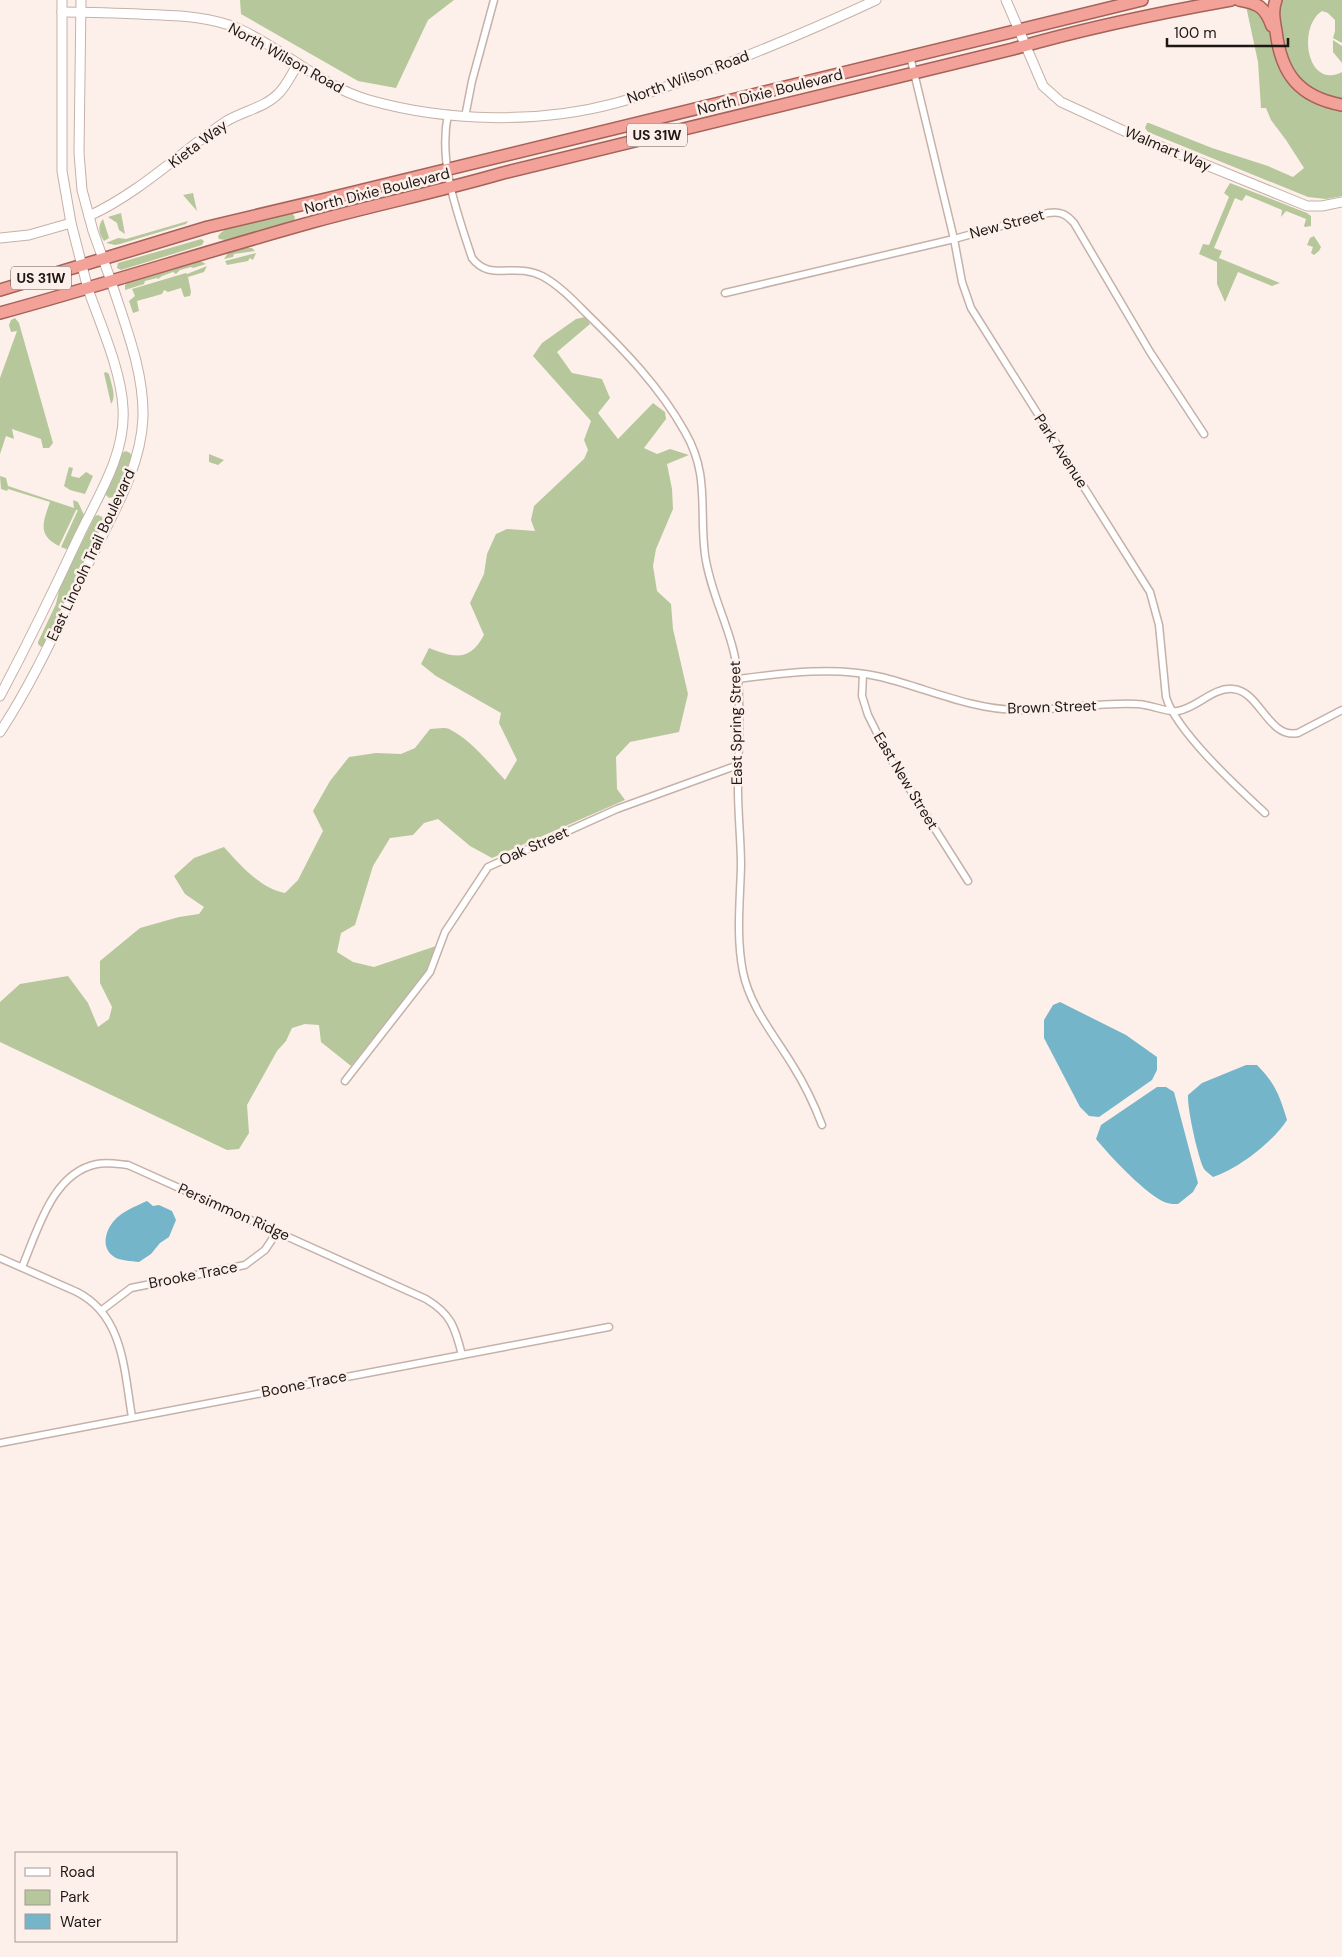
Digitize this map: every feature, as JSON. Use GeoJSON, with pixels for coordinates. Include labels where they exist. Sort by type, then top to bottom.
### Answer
{"type":"FeatureCollection","features":[{"type":"Feature","properties":{"kind":"highway","name":"North Dixie Boulevard"},"geometry":{"type":"LineString","coordinates":[[82,265],[242,218],[1142,0]]}},
{"type":"Feature","properties":{"kind":"highway","name":"North Dixie Boulevard"},"geometry":{"type":"LineString","coordinates":[[88,288],[318,220],[452,188],[512,171],[1106,25],[1231,0]]}},
{"type":"Feature","properties":{"kind":"highway"},"geometry":{"type":"LineString","coordinates":[[1239,0],[1254,2],[1260,7],[1268,18],[1277,39]]}},
{"type":"Feature","properties":{"kind":"highway"},"geometry":{"type":"LineString","coordinates":[[1276,0],[1274,15],[1277,39],[1281,56],[1292,80],[1315,97],[1342,105]]}},
{"type":"Feature","properties":{"kind":"highway","name":"US 31W"},"geometry":{"type":"LineString","coordinates":[[0,290],[82,265]]}},
{"type":"Feature","properties":{"kind":"highway","name":"US 31W"},"geometry":{"type":"LineString","coordinates":[[0,313],[88,288]]}},
{"type":"Feature","properties":{"kind":"street","name":"East Lincoln Trail Boulevard"},"geometry":{"type":"LineString","coordinates":[[0,696],[74,548],[120,444],[123,408],[121,394],[114,365],[88,288],[71,223],[61,166],[62,0]]}},
{"type":"Feature","properties":{"kind":"street","name":"East Lincoln Trail Boulevard"},"geometry":{"type":"LineString","coordinates":[[0,732],[16,707],[46,651],[120,498],[137,454],[143,417],[142,393],[134,357],[82,190],[79,153],[81,0]]}},
{"type":"Feature","properties":{"kind":"street"},"geometry":{"type":"LineString","coordinates":[[465,117],[472,81],[494,0]]}},
{"type":"Feature","properties":{"kind":"street","name":"North Wilson Road"},"geometry":{"type":"LineString","coordinates":[[62,12],[193,16],[219,22],[238,29],[336,87],[369,100],[465,117],[503,118],[556,114],[614,104],[657,91],[876,0]]}},
{"type":"Feature","properties":{"kind":"street","name":"Walmart Way"},"geometry":{"type":"LineString","coordinates":[[1006,0],[1044,86],[1061,102],[1307,206],[1322,206],[1342,202]]}},
{"type":"Feature","properties":{"kind":"street","name":"Park Avenue"},"geometry":{"type":"LineString","coordinates":[[910,56],[954,239],[962,282],[971,308],[1150,592],[1159,625],[1166,697],[1178,722],[1214,762],[1265,813]]}},
{"type":"Feature","properties":{"kind":"street","name":"Kieta Way"},"geometry":{"type":"LineString","coordinates":[[89,216],[157,175],[227,121],[270,101],[280,92],[298,64]]}},
{"type":"Feature","properties":{"kind":"street"},"geometry":{"type":"LineString","coordinates":[[448,114],[444,139],[452,188]]}},
{"type":"Feature","properties":{"kind":"street","name":"East Spring Street"},"geometry":{"type":"LineString","coordinates":[[452,188],[456,209],[470,252],[478,267],[490,271],[526,270],[549,280],[570,297],[627,353],[667,403],[685,431],[699,462],[703,488],[704,543],[707,567],[734,653],[738,679],[741,864],[738,916],[739,950],[743,974],[751,998],[806,1086],[822,1125]]}},
{"type":"Feature","properties":{"kind":"street","name":"New Street"},"geometry":{"type":"LineString","coordinates":[[725,293],[954,239],[1048,213],[1062,213],[1068,216],[1085,240],[1150,352],[1204,434]]}},
{"type":"Feature","properties":{"kind":"street"},"geometry":{"type":"LineString","coordinates":[[0,238],[29,236],[71,223]]}},
{"type":"Feature","properties":{"kind":"street","name":"Brown Street"},"geometry":{"type":"LineString","coordinates":[[738,679],[830,672],[863,674],[882,677],[993,709],[1040,710],[1138,704],[1172,711],[1186,709],[1214,693],[1233,688],[1248,696],[1276,726],[1291,735],[1342,710]]}},
{"type":"Feature","properties":{"kind":"street","name":"East New Street"},"geometry":{"type":"LineString","coordinates":[[863,674],[862,696],[878,735],[890,758],[968,881]]}},
{"type":"Feature","properties":{"kind":"street","name":"Oak Street"},"geometry":{"type":"LineString","coordinates":[[345,1082],[430,972],[445,932],[488,867],[617,809],[738,765]]}},
{"type":"Feature","properties":{"kind":"street","name":"Persimmon Ridge"},"geometry":{"type":"LineString","coordinates":[[22,1267],[54,1193],[65,1181],[80,1170],[97,1164],[120,1164],[141,1170],[426,1298],[440,1307],[450,1319],[462,1355]]}},
{"type":"Feature","properties":{"kind":"street","name":"Brooke Trace"},"geometry":{"type":"LineString","coordinates":[[102,1310],[131,1288],[245,1265],[265,1250],[277,1232]]}},
{"type":"Feature","properties":{"kind":"street"},"geometry":{"type":"LineString","coordinates":[[0,1258],[89,1298],[102,1310],[111,1323],[118,1339],[132,1417]]}},
{"type":"Feature","properties":{"kind":"street","name":"Boone Trace"},"geometry":{"type":"LineString","coordinates":[[0,1443],[609,1327]]}},
{"type":"Feature","properties":{"kind":"green space"},"geometry":{"type":"Polygon","coordinates":[[[240,0],[454,0],[428,20],[396,88],[358,81],[241,14],[240,0]]]}},
{"type":"Feature","properties":{"kind":"green space"},"geometry":{"type":"Polygon","coordinates":[[[1280,0],[1342,0],[1342,43],[1333,38],[1335,20],[1328,13],[1322,11],[1314,19],[1308,42],[1314,65],[1321,72],[1330,75],[1342,72],[1342,99],[1323,94],[1309,87],[1298,78],[1286,53],[1278,4],[1280,0]]]}},
{"type":"Feature","properties":{"kind":"green space"},"geometry":{"type":"Polygon","coordinates":[[[1252,4],[1267,22],[1278,64],[1291,84],[1308,99],[1329,108],[1342,110],[1342,196],[1326,199],[1308,197],[1148,132],[1145,128],[1147,123],[1149,123],[1212,148],[1268,166],[1293,177],[1304,168],[1271,120],[1266,108],[1261,108],[1258,62],[1246,6],[1252,4]]]}},
{"type":"Feature","properties":{"kind":"green space"},"geometry":{"type":"Polygon","coordinates":[[[1333,40],[1342,46],[1342,63],[1333,52],[1333,40]]]}},
{"type":"Feature","properties":{"kind":"green space"},"geometry":{"type":"Polygon","coordinates":[[[1230,183],[1307,213],[1311,216],[1311,226],[1305,227],[1306,219],[1286,211],[1281,217],[1282,210],[1246,195],[1242,201],[1235,198],[1214,248],[1222,251],[1219,258],[1280,283],[1272,286],[1238,272],[1225,302],[1217,284],[1217,262],[1199,254],[1203,244],[1209,245],[1229,197],[1224,193],[1230,183]]]}},
{"type":"Feature","properties":{"kind":"green space"},"geometry":{"type":"Polygon","coordinates":[[[193,193],[197,211],[183,195],[193,193]]]}},
{"type":"Feature","properties":{"kind":"green space"},"geometry":{"type":"Polygon","coordinates":[[[121,213],[125,234],[119,230],[117,223],[108,217],[121,213]]]}},
{"type":"Feature","properties":{"kind":"green space"},"geometry":{"type":"Polygon","coordinates":[[[292,213],[295,217],[294,221],[225,240],[218,237],[222,232],[239,224],[292,213]]]}},
{"type":"Feature","properties":{"kind":"green space"},"geometry":{"type":"Polygon","coordinates":[[[103,219],[109,238],[104,241],[99,230],[103,219]]]}},
{"type":"Feature","properties":{"kind":"green space"},"geometry":{"type":"Polygon","coordinates":[[[188,221],[186,224],[120,244],[106,243],[118,238],[126,239],[188,221]]]}},
{"type":"Feature","properties":{"kind":"green space"},"geometry":{"type":"Polygon","coordinates":[[[1314,236],[1321,247],[1314,255],[1311,253],[1313,247],[1307,245],[1310,238],[1314,236]]]}},
{"type":"Feature","properties":{"kind":"green space"},"geometry":{"type":"Polygon","coordinates":[[[201,239],[204,241],[202,245],[121,270],[117,268],[118,263],[201,239]]]}},
{"type":"Feature","properties":{"kind":"green space"},"geometry":{"type":"Polygon","coordinates":[[[252,248],[255,251],[234,254],[233,257],[224,259],[228,253],[252,248]]]}},
{"type":"Feature","properties":{"kind":"green space"},"geometry":{"type":"Polygon","coordinates":[[[256,253],[253,260],[250,258],[248,261],[227,265],[225,261],[256,253]]]}},
{"type":"Feature","properties":{"kind":"green space"},"geometry":{"type":"Polygon","coordinates":[[[200,261],[206,264],[180,270],[176,274],[173,272],[125,290],[125,285],[130,281],[200,261]]]}},
{"type":"Feature","properties":{"kind":"green space"},"geometry":{"type":"Polygon","coordinates":[[[207,266],[204,272],[188,277],[190,296],[184,297],[181,288],[168,292],[164,290],[162,294],[137,301],[139,311],[133,313],[129,301],[135,296],[132,289],[187,274],[207,266]]]}},
{"type":"Feature","properties":{"kind":"green space"},"geometry":{"type":"Polygon","coordinates":[[[585,317],[590,324],[557,352],[572,373],[602,379],[610,398],[598,413],[618,439],[653,403],[665,412],[666,419],[644,448],[657,454],[670,449],[689,455],[667,464],[672,489],[673,509],[656,549],[653,566],[657,591],[671,604],[673,629],[688,694],[679,732],[630,742],[616,757],[617,789],[625,800],[492,858],[470,846],[438,819],[424,823],[413,835],[390,838],[373,866],[355,925],[341,933],[337,952],[353,962],[374,967],[436,946],[426,971],[410,994],[351,1066],[321,1042],[319,1025],[305,1024],[292,1028],[247,1105],[249,1133],[239,1149],[227,1150],[0,1042],[0,1002],[20,984],[68,976],[88,1003],[98,1027],[109,1019],[112,1007],[100,983],[100,961],[140,928],[179,917],[199,914],[204,907],[185,894],[174,876],[194,858],[224,847],[259,881],[276,891],[285,893],[298,880],[323,831],[313,811],[330,781],[349,757],[376,753],[401,754],[415,748],[430,729],[447,728],[472,745],[505,780],[517,760],[499,723],[501,713],[436,676],[421,664],[429,648],[446,654],[460,655],[466,654],[478,644],[484,635],[470,603],[484,574],[487,554],[496,534],[507,529],[535,531],[531,520],[534,506],[584,459],[588,450],[584,440],[591,421],[533,356],[542,343],[576,319],[585,317]]]}},
{"type":"Feature","properties":{"kind":"green space"},"geometry":{"type":"Polygon","coordinates":[[[15,318],[19,323],[53,443],[49,448],[43,448],[41,439],[12,429],[14,439],[6,436],[0,454],[0,378],[17,331],[11,332],[9,325],[11,320],[15,318]]]}},
{"type":"Feature","properties":{"kind":"green space"},"geometry":{"type":"Polygon","coordinates":[[[104,373],[109,374],[113,390],[114,398],[111,404],[104,373]]]}},
{"type":"Feature","properties":{"kind":"green space"},"geometry":{"type":"Polygon","coordinates":[[[126,451],[132,457],[116,496],[109,498],[105,494],[122,453],[126,451]]]}},
{"type":"Feature","properties":{"kind":"green space"},"geometry":{"type":"Polygon","coordinates":[[[209,454],[224,460],[218,465],[209,462],[209,454]]]}},
{"type":"Feature","properties":{"kind":"green space"},"geometry":{"type":"Polygon","coordinates":[[[69,467],[73,468],[71,476],[79,478],[86,472],[93,476],[85,494],[70,490],[64,486],[69,467]]]}},
{"type":"Feature","properties":{"kind":"green space"},"geometry":{"type":"Polygon","coordinates":[[[0,476],[6,478],[8,486],[74,508],[73,500],[78,502],[84,515],[69,548],[61,547],[78,510],[76,510],[59,546],[52,542],[45,533],[44,522],[50,502],[8,489],[7,491],[1,489],[0,476]]]}},
{"type":"Feature","properties":{"kind":"green space"},"geometry":{"type":"Polygon","coordinates":[[[98,515],[104,521],[44,645],[41,647],[38,642],[56,604],[60,586],[95,516],[98,515]]]}},
{"type":"Feature","properties":{"kind":"water"},"geometry":{"type":"Polygon","coordinates":[[[1060,1002],[1126,1035],[1157,1057],[1157,1070],[1152,1080],[1099,1117],[1089,1116],[1080,1107],[1044,1038],[1044,1020],[1053,1005],[1060,1002]]]}},
{"type":"Feature","properties":{"kind":"water"},"geometry":{"type":"Polygon","coordinates":[[[1246,1065],[1257,1065],[1273,1084],[1287,1120],[1273,1137],[1254,1154],[1233,1168],[1213,1177],[1204,1169],[1199,1155],[1191,1121],[1188,1095],[1202,1083],[1246,1065]]]}},
{"type":"Feature","properties":{"kind":"water"},"geometry":{"type":"Polygon","coordinates":[[[1157,1087],[1166,1087],[1174,1092],[1198,1183],[1193,1192],[1178,1204],[1167,1203],[1150,1193],[1119,1165],[1096,1139],[1101,1125],[1157,1087]]]}},
{"type":"Feature","properties":{"kind":"water"},"geometry":{"type":"Polygon","coordinates":[[[147,1201],[153,1206],[159,1205],[172,1211],[176,1220],[169,1237],[160,1243],[151,1254],[139,1262],[116,1258],[106,1247],[108,1230],[122,1214],[147,1201]]]}}]}
